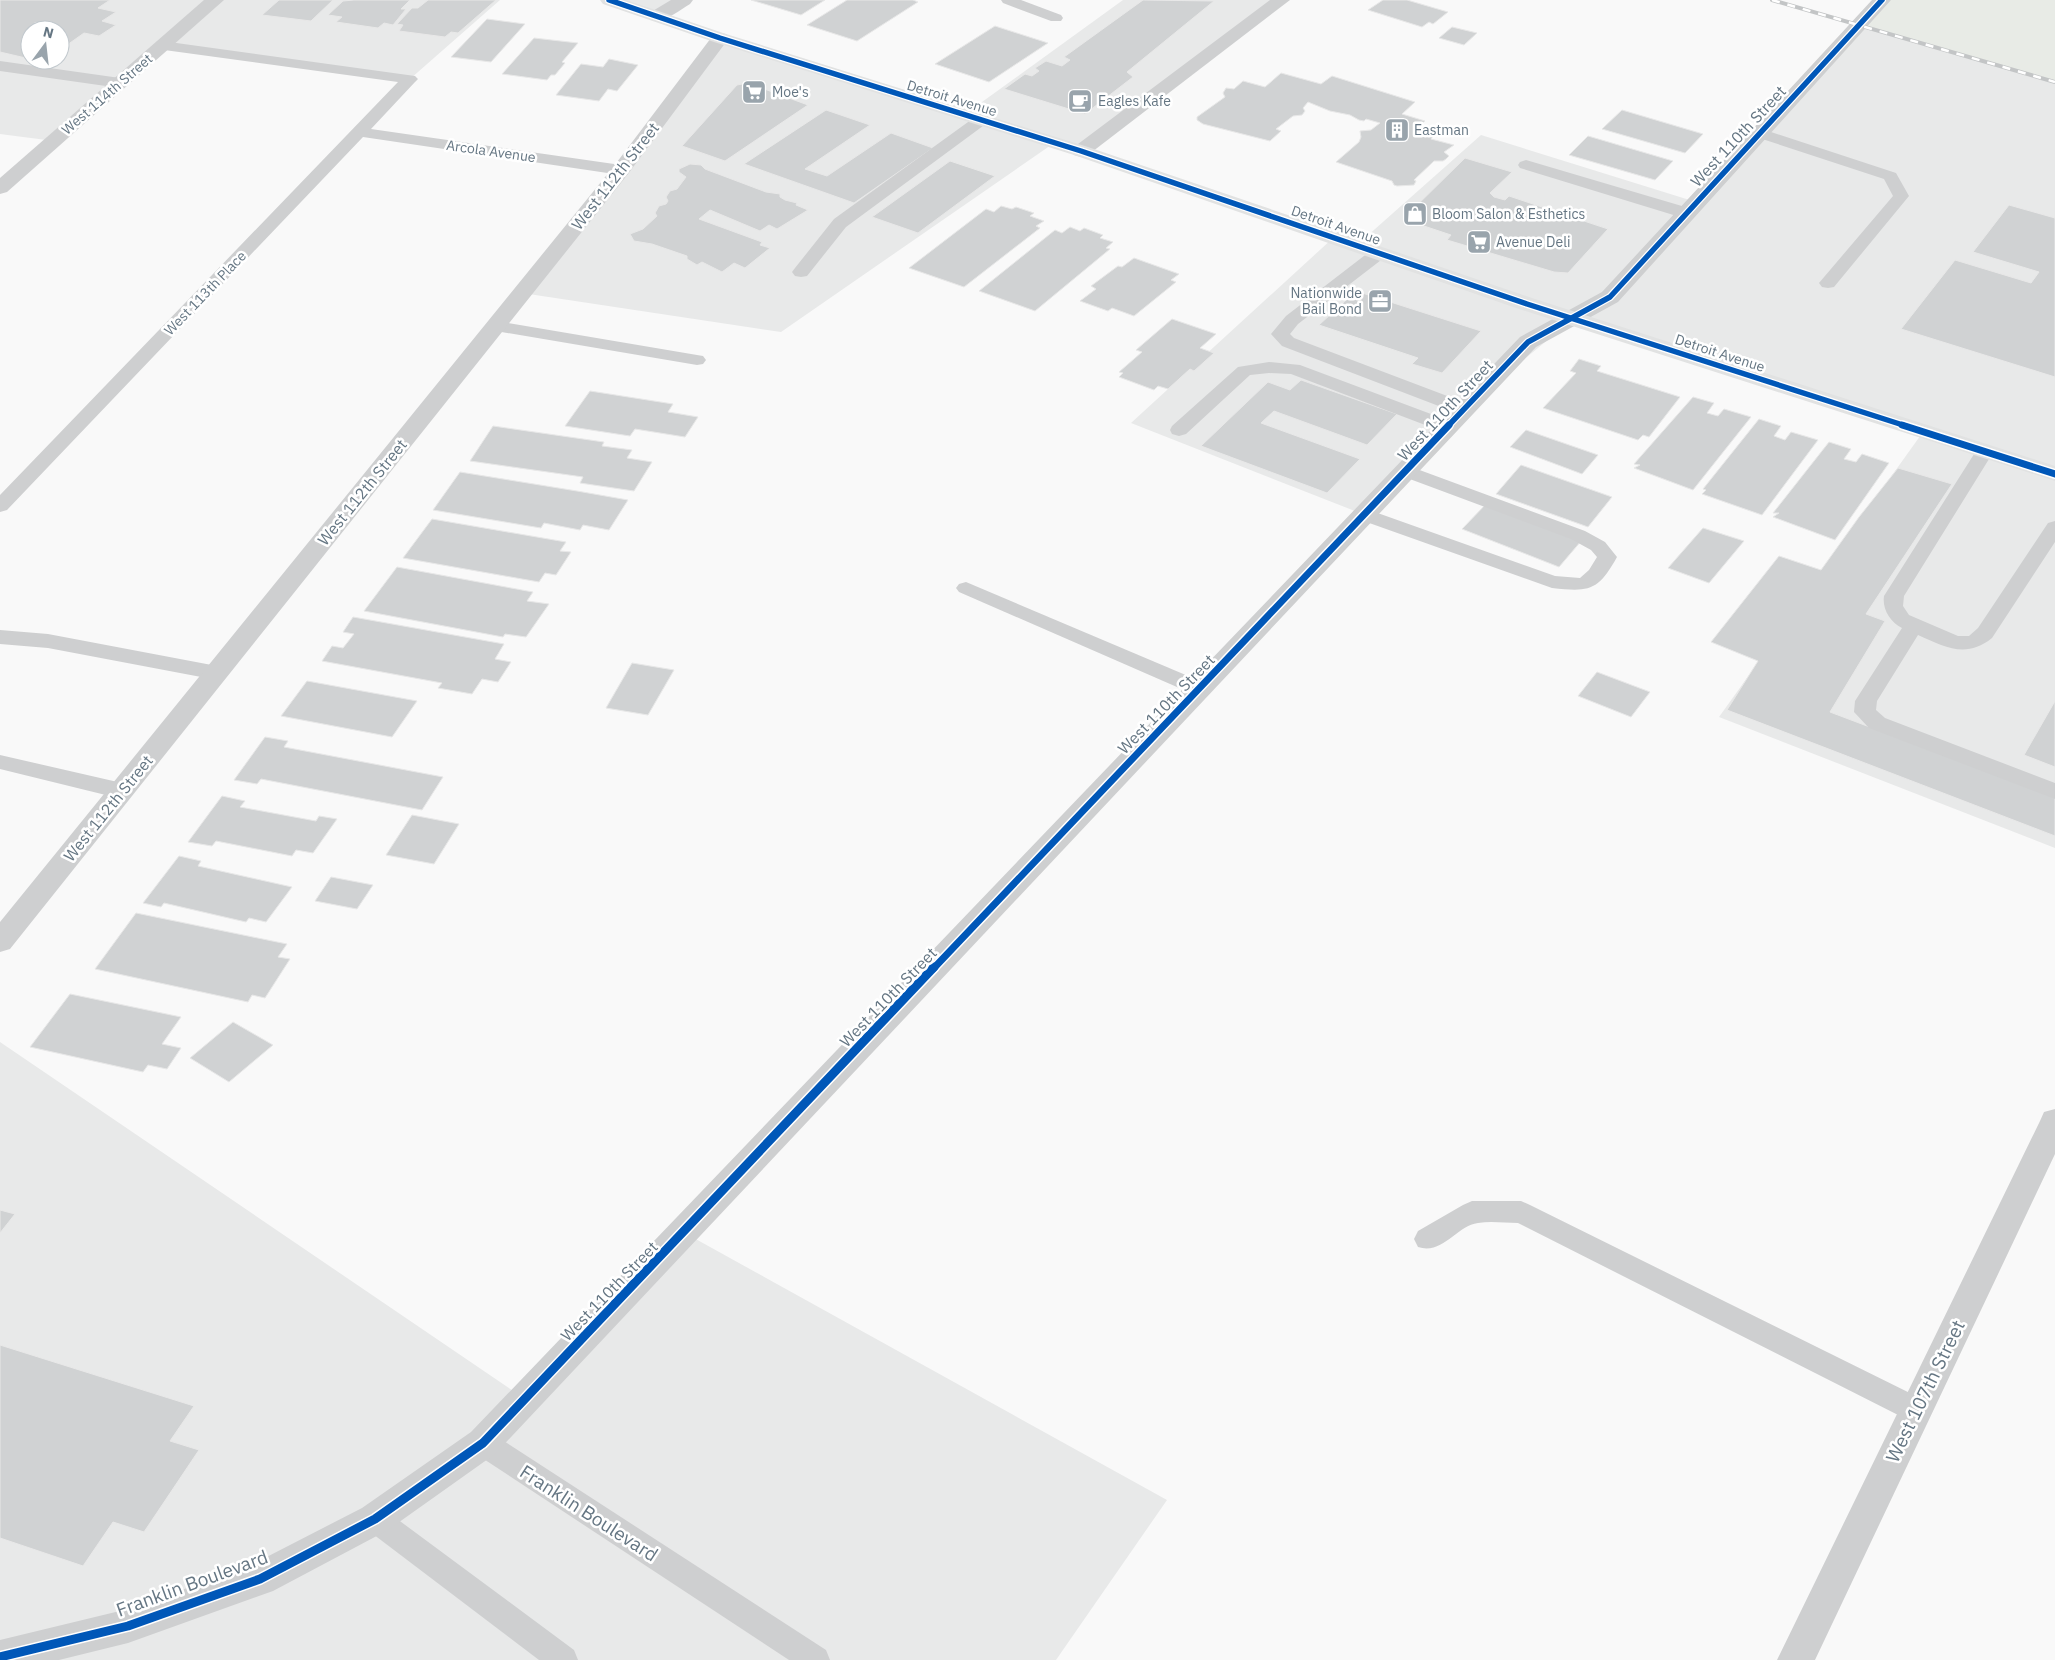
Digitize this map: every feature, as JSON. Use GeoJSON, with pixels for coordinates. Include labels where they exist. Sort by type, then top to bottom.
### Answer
{"type":"FeatureCollection","features":[{"type":"Feature","properties":{"kind":"main road","name":"Detroit Avenue"},"geometry":{"type":"LineString","coordinates":[[610,0],[720,38],[1081,151],[1572,319],[2055,474]]}},
{"type":"Feature","properties":{"kind":"street","name":"West 114th Street"},"geometry":{"type":"LineString","coordinates":[[0,188],[215,0]]}},
{"type":"Feature","properties":{"kind":"street"},"geometry":{"type":"LineString","coordinates":[[657,16],[684,0]]}},
{"type":"Feature","properties":{"kind":"street"},"geometry":{"type":"LineString","coordinates":[[1081,151],[1281,0]]}},
{"type":"Feature","properties":{"kind":"street","name":"West 110th Street"},"geometry":{"type":"LineString","coordinates":[[483,1443],[1528,342],[1610,296],[1882,0]]}},
{"type":"Feature","properties":{"kind":"street","name":"West 112th Street"},"geometry":{"type":"LineString","coordinates":[[0,942],[621,170],[720,38]]}},
{"type":"Feature","properties":{"kind":"street","name":"West 107th Street"},"geometry":{"type":"LineString","coordinates":[[1796,1660],[2055,1121]]}},
{"type":"Feature","properties":{"kind":"street","name":"Franklin Boulevard"},"geometry":{"type":"LineString","coordinates":[[0,1657],[128,1626],[260,1579],[375,1518],[483,1443]]}},
{"type":"Feature","properties":{"kind":"lane"},"geometry":{"type":"LineString","coordinates":[[1008,0],[1056,18]]}},
{"type":"Feature","properties":{"kind":"lane","name":"West 113th Place"},"geometry":{"type":"LineString","coordinates":[[0,506],[410,79],[162,46]]}},
{"type":"Feature","properties":{"kind":"lane"},"geometry":{"type":"LineString","coordinates":[[0,66],[120,83]]}},
{"type":"Feature","properties":{"kind":"lane"},"geometry":{"type":"LineString","coordinates":[[801,272],[840,223],[981,120]]}},
{"type":"Feature","properties":{"kind":"lane","name":"Arcola Avenue"},"geometry":{"type":"LineString","coordinates":[[360,132],[621,170]]}},
{"type":"Feature","properties":{"kind":"lane"},"geometry":{"type":"LineString","coordinates":[[1759,133],[1890,176],[1901,196],[1828,283]]}},
{"type":"Feature","properties":{"kind":"lane"},"geometry":{"type":"LineString","coordinates":[[1526,165],[1686,213]]}},
{"type":"Feature","properties":{"kind":"lane"},"geometry":{"type":"LineString","coordinates":[[1379,253],[1292,320],[1280,334],[1288,342],[1456,418]]}},
{"type":"Feature","properties":{"kind":"lane"},"geometry":{"type":"LineString","coordinates":[[496,326],[698,360]]}},
{"type":"Feature","properties":{"kind":"lane"},"geometry":{"type":"LineString","coordinates":[[1179,430],[1244,371],[1257,367],[1273,366],[1294,369],[1456,418]]}},
{"type":"Feature","properties":{"kind":"lane"},"geometry":{"type":"LineString","coordinates":[[1985,452],[1894,596],[1893,606],[1902,620],[1955,643],[1974,642],[1985,633],[2055,527]]}},
{"type":"Feature","properties":{"kind":"lane"},"geometry":{"type":"LineString","coordinates":[[1365,514],[1552,582],[1582,585],[1596,578],[1607,557],[1598,546],[1578,534],[1406,471]]}},
{"type":"Feature","properties":{"kind":"lane"},"geometry":{"type":"LineString","coordinates":[[966,588],[1200,689]]}},
{"type":"Feature","properties":{"kind":"lane"},"geometry":{"type":"LineString","coordinates":[[1914,625],[1866,701],[1864,712],[1877,723],[2055,791]]}},
{"type":"Feature","properties":{"kind":"lane"},"geometry":{"type":"LineString","coordinates":[[0,637],[48,641],[217,673]]}},
{"type":"Feature","properties":{"kind":"lane"},"geometry":{"type":"LineString","coordinates":[[0,762],[122,791]]}},
{"type":"Feature","properties":{"kind":"lane"},"geometry":{"type":"LineString","coordinates":[[1426,1239],[1472,1212],[1521,1212],[1916,1410]]}},
{"type":"Feature","properties":{"kind":"lane","name":"Franklin Boulevard"},"geometry":{"type":"LineString","coordinates":[[483,1443],[815,1660]]}},
{"type":"Feature","properties":{"kind":"lane"},"geometry":{"type":"LineString","coordinates":[[375,1518],[563,1660]]}},
{"type":"Feature","properties":{"kind":"shaded area"},"geometry":{"type":"Polygon","coordinates":[[[0,0],[500,0],[410,79],[162,46],[54,141],[0,134],[0,0]]]}},
{"type":"Feature","properties":{"kind":"shaded area"},"geometry":{"type":"Polygon","coordinates":[[[609,0],[683,0],[657,16],[609,0]]]}},
{"type":"Feature","properties":{"kind":"shaded area"},"geometry":{"type":"Polygon","coordinates":[[[1123,0],[1281,0],[1081,151],[1054,143],[781,332],[522,293],[720,38],[964,115],[1123,0]]]}},
{"type":"Feature","properties":{"kind":"shaded area"},"geometry":{"type":"Polygon","coordinates":[[[1882,0],[2055,0],[2055,82],[1859,25],[1882,0]]]}},
{"type":"Feature","properties":{"kind":"shaded area"},"geometry":{"type":"Polygon","coordinates":[[[1859,25],[2055,82],[2055,848],[1719,717],[1923,432],[1573,319],[1464,409],[1365,515],[1131,423],[1333,238],[1357,245],[1481,135],[1696,202],[1859,25]]]}},
{"type":"Feature","properties":{"kind":"shaded area"},"geometry":{"type":"Polygon","coordinates":[[[0,1042],[525,1399],[683,1232],[1167,1500],[1056,1660],[0,1660],[0,1042]]]}},
{"type":"Feature","properties":{"kind":"building"},"geometry":{"type":"Polygon","coordinates":[[[0,0],[110,0],[98,8],[116,12],[102,21],[116,25],[99,36],[84,33],[70,43],[70,20],[20,20],[20,57],[0,52],[0,0]]]}},
{"type":"Feature","properties":{"kind":"building"},"geometry":{"type":"Polygon","coordinates":[[[279,0],[333,0],[311,21],[262,15],[279,0]]]}},
{"type":"Feature","properties":{"kind":"building"},"geometry":{"type":"Polygon","coordinates":[[[410,0],[401,9],[406,9],[393,25],[384,23],[378,28],[336,22],[342,17],[328,15],[343,1],[410,0]]]}},
{"type":"Feature","properties":{"kind":"building"},"geometry":{"type":"Polygon","coordinates":[[[428,0],[496,0],[458,33],[451,32],[445,37],[399,31],[403,25],[397,24],[412,8],[418,8],[428,0]]]}},
{"type":"Feature","properties":{"kind":"building"},"geometry":{"type":"Polygon","coordinates":[[[751,0],[825,0],[801,15],[751,0]]]}},
{"type":"Feature","properties":{"kind":"building"},"geometry":{"type":"Polygon","coordinates":[[[847,0],[913,0],[918,2],[857,41],[807,25],[847,0]]]}},
{"type":"Feature","properties":{"kind":"building"},"geometry":{"type":"Polygon","coordinates":[[[1143,0],[1214,1],[1127,72],[1133,77],[1085,114],[1004,89],[1025,74],[1032,76],[1039,71],[1035,68],[1046,61],[1062,66],[1070,60],[1064,57],[1143,0]]]}},
{"type":"Feature","properties":{"kind":"building"},"geometry":{"type":"Polygon","coordinates":[[[1383,0],[1407,0],[1448,12],[1433,24],[1429,22],[1422,27],[1368,10],[1383,0]]]}},
{"type":"Feature","properties":{"kind":"building"},"geometry":{"type":"Polygon","coordinates":[[[487,19],[525,24],[491,62],[451,57],[487,19]]]}},
{"type":"Feature","properties":{"kind":"building"},"geometry":{"type":"Polygon","coordinates":[[[995,26],[1048,43],[989,82],[935,64],[995,26]]]}},
{"type":"Feature","properties":{"kind":"building"},"geometry":{"type":"Polygon","coordinates":[[[1452,27],[1477,33],[1464,45],[1439,38],[1452,27]]]}},
{"type":"Feature","properties":{"kind":"building"},"geometry":{"type":"Polygon","coordinates":[[[534,38],[578,43],[562,62],[565,63],[555,75],[551,75],[547,80],[502,74],[534,38]]]}},
{"type":"Feature","properties":{"kind":"building"},"geometry":{"type":"Polygon","coordinates":[[[609,59],[638,65],[617,91],[608,89],[599,101],[556,95],[581,64],[603,67],[609,59]]]}},
{"type":"Feature","properties":{"kind":"building","name":"Eastman"},"geometry":{"type":"Polygon","coordinates":[[[1281,73],[1321,84],[1332,76],[1415,102],[1402,114],[1425,121],[1417,128],[1436,133],[1431,139],[1454,145],[1444,152],[1449,156],[1443,161],[1434,161],[1414,180],[1416,181],[1414,185],[1397,186],[1392,181],[1336,162],[1359,142],[1361,137],[1360,131],[1371,130],[1380,123],[1366,119],[1364,121],[1359,120],[1350,115],[1330,111],[1308,102],[1303,108],[1305,111],[1302,115],[1293,116],[1276,129],[1281,131],[1270,141],[1203,124],[1197,120],[1197,117],[1225,97],[1223,93],[1226,88],[1234,89],[1243,81],[1265,87],[1281,73]]]}},
{"type":"Feature","properties":{"kind":"building"},"geometry":{"type":"Polygon","coordinates":[[[748,83],[808,105],[725,161],[682,146],[737,85],[748,83]]]}},
{"type":"Feature","properties":{"kind":"building"},"geometry":{"type":"Polygon","coordinates":[[[826,110],[870,125],[805,169],[827,176],[891,133],[933,148],[854,203],[744,164],[826,110]]]}},
{"type":"Feature","properties":{"kind":"building"},"geometry":{"type":"Polygon","coordinates":[[[1622,110],[1703,134],[1685,153],[1602,129],[1622,110]]]}},
{"type":"Feature","properties":{"kind":"building"},"geometry":{"type":"Polygon","coordinates":[[[1588,136],[1673,161],[1655,180],[1569,155],[1588,136]]]}},
{"type":"Feature","properties":{"kind":"building"},"geometry":{"type":"Polygon","coordinates":[[[1465,158],[1512,172],[1490,193],[1494,197],[1505,200],[1509,196],[1608,229],[1568,273],[1554,272],[1447,240],[1451,235],[1403,219],[1465,158]]]}},
{"type":"Feature","properties":{"kind":"building"},"geometry":{"type":"Polygon","coordinates":[[[950,161],[995,176],[918,233],[872,217],[950,161]]]}},
{"type":"Feature","properties":{"kind":"building"},"geometry":{"type":"Polygon","coordinates":[[[690,164],[701,165],[705,169],[766,192],[780,194],[780,197],[785,200],[797,203],[796,205],[808,210],[777,229],[769,225],[760,231],[710,210],[699,219],[762,242],[760,245],[770,248],[745,268],[734,263],[722,272],[702,262],[697,265],[687,259],[687,256],[652,244],[634,241],[630,234],[643,229],[657,216],[655,213],[659,206],[666,204],[668,201],[666,197],[670,191],[677,189],[686,177],[679,172],[679,169],[690,164]]]}},
{"type":"Feature","properties":{"kind":"building"},"geometry":{"type":"Polygon","coordinates":[[[2009,205],[2055,218],[2055,377],[1901,329],[1955,260],[2031,283],[2039,272],[1973,252],[2009,205]]]}},
{"type":"Feature","properties":{"kind":"building"},"geometry":{"type":"Polygon","coordinates":[[[1001,206],[1012,209],[1016,207],[1034,213],[1030,216],[1044,221],[1036,226],[1040,228],[964,287],[909,268],[986,209],[994,212],[1001,206]]]}},
{"type":"Feature","properties":{"kind":"building"},"geometry":{"type":"Polygon","coordinates":[[[1070,227],[1080,231],[1084,228],[1103,235],[1100,238],[1113,242],[1106,248],[1110,249],[1035,311],[979,291],[1055,230],[1062,233],[1070,227]]]}},
{"type":"Feature","properties":{"kind":"building"},"geometry":{"type":"Polygon","coordinates":[[[1134,258],[1179,274],[1171,280],[1176,282],[1134,316],[1112,308],[1108,311],[1080,301],[1096,289],[1091,286],[1118,266],[1122,267],[1134,258]]]}},
{"type":"Feature","properties":{"kind":"building"},"geometry":{"type":"Polygon","coordinates":[[[1356,291],[1481,331],[1442,373],[1412,364],[1418,358],[1319,325],[1356,291]]]}},
{"type":"Feature","properties":{"kind":"building"},"geometry":{"type":"Polygon","coordinates":[[[1172,319],[1216,334],[1200,348],[1214,353],[1194,371],[1190,369],[1168,389],[1158,386],[1154,390],[1119,377],[1123,373],[1119,372],[1142,352],[1136,350],[1172,319]]]}},
{"type":"Feature","properties":{"kind":"building"},"geometry":{"type":"Polygon","coordinates":[[[1579,359],[1601,366],[1597,371],[1680,397],[1649,437],[1643,435],[1638,440],[1543,408],[1576,373],[1570,371],[1579,359]]]}},
{"type":"Feature","properties":{"kind":"building"},"geometry":{"type":"Polygon","coordinates":[[[1301,380],[1397,414],[1367,445],[1274,411],[1261,423],[1360,459],[1327,493],[1201,446],[1268,382],[1290,390],[1301,380]]]}},
{"type":"Feature","properties":{"kind":"building"},"geometry":{"type":"Polygon","coordinates":[[[590,391],[673,404],[668,412],[698,417],[685,437],[635,429],[630,436],[565,426],[590,391]]]}},
{"type":"Feature","properties":{"kind":"building"},"geometry":{"type":"Polygon","coordinates":[[[1693,397],[1714,403],[1707,413],[1718,416],[1724,409],[1751,417],[1693,490],[1634,468],[1640,465],[1634,464],[1693,397]]]}},
{"type":"Feature","properties":{"kind":"building"},"geometry":{"type":"Polygon","coordinates":[[[1759,419],[1781,426],[1774,436],[1785,440],[1791,432],[1818,440],[1762,515],[1702,494],[1706,490],[1703,489],[1759,419]]]}},
{"type":"Feature","properties":{"kind":"building"},"geometry":{"type":"Polygon","coordinates":[[[493,426],[604,442],[602,446],[632,450],[627,458],[652,462],[634,491],[580,483],[583,477],[470,461],[493,426]]]}},
{"type":"Feature","properties":{"kind":"building"},"geometry":{"type":"Polygon","coordinates":[[[1526,430],[1598,455],[1582,474],[1510,447],[1526,430]]]}},
{"type":"Feature","properties":{"kind":"building"},"geometry":{"type":"Polygon","coordinates":[[[1829,442],[1851,449],[1844,459],[1856,462],[1862,454],[1889,463],[1835,540],[1773,517],[1779,513],[1773,513],[1829,442]]]}},
{"type":"Feature","properties":{"kind":"building"},"geometry":{"type":"Polygon","coordinates":[[[1521,465],[1612,497],[1588,527],[1496,494],[1521,465]]]}},
{"type":"Feature","properties":{"kind":"building"},"geometry":{"type":"Polygon","coordinates":[[[1898,468],[1952,484],[1866,614],[1885,621],[1830,712],[2055,797],[2055,836],[1727,710],[1758,661],[1711,642],[1779,556],[1821,570],[1859,517],[1898,468]]]}},
{"type":"Feature","properties":{"kind":"building"},"geometry":{"type":"Polygon","coordinates":[[[460,472],[628,500],[609,530],[583,525],[580,530],[544,523],[541,528],[433,510],[460,472]]]}},
{"type":"Feature","properties":{"kind":"building"},"geometry":{"type":"Polygon","coordinates":[[[1487,503],[1582,540],[1559,567],[1462,529],[1487,503]]]}},
{"type":"Feature","properties":{"kind":"building"},"geometry":{"type":"Polygon","coordinates":[[[432,519],[566,542],[560,551],[571,552],[556,575],[545,573],[539,582],[403,558],[432,519]]]}},
{"type":"Feature","properties":{"kind":"building"},"geometry":{"type":"Polygon","coordinates":[[[1703,528],[1744,541],[1709,583],[1668,568],[1703,528]]]}},
{"type":"Feature","properties":{"kind":"building"},"geometry":{"type":"Polygon","coordinates":[[[397,567],[533,592],[527,601],[549,604],[526,637],[505,634],[503,637],[364,611],[397,567]]]}},
{"type":"Feature","properties":{"kind":"building"},"geometry":{"type":"Polygon","coordinates":[[[353,617],[504,644],[495,659],[511,662],[498,682],[482,679],[472,694],[438,688],[442,683],[322,661],[332,646],[343,648],[354,634],[343,632],[353,617]]]}},
{"type":"Feature","properties":{"kind":"building"},"geometry":{"type":"Polygon","coordinates":[[[632,663],[674,670],[648,715],[606,708],[632,663]]]}},
{"type":"Feature","properties":{"kind":"building"},"geometry":{"type":"Polygon","coordinates":[[[1597,672],[1650,692],[1631,717],[1578,696],[1597,672]]]}},
{"type":"Feature","properties":{"kind":"building"},"geometry":{"type":"Polygon","coordinates":[[[307,681],[417,701],[392,737],[281,716],[307,681]]]}},
{"type":"Feature","properties":{"kind":"building"},"geometry":{"type":"Polygon","coordinates":[[[2055,701],[2055,767],[2024,755],[2055,701]]]}},
{"type":"Feature","properties":{"kind":"building"},"geometry":{"type":"Polygon","coordinates":[[[265,737],[288,741],[284,747],[443,777],[422,810],[261,779],[257,784],[234,780],[265,737]]]}},
{"type":"Feature","properties":{"kind":"building"},"geometry":{"type":"Polygon","coordinates":[[[222,796],[245,801],[240,807],[316,821],[319,816],[337,819],[313,853],[296,850],[292,856],[216,841],[212,846],[188,842],[222,796]]]}},
{"type":"Feature","properties":{"kind":"building"},"geometry":{"type":"Polygon","coordinates":[[[412,815],[459,824],[434,864],[386,855],[412,815]]]}},
{"type":"Feature","properties":{"kind":"building"},"geometry":{"type":"Polygon","coordinates":[[[179,856],[201,861],[198,866],[292,887],[266,922],[249,918],[246,922],[164,903],[161,907],[143,903],[179,856]]]}},
{"type":"Feature","properties":{"kind":"building"},"geometry":{"type":"Polygon","coordinates":[[[331,877],[373,885],[357,909],[315,901],[331,877]]]}},
{"type":"Feature","properties":{"kind":"building"},"geometry":{"type":"Polygon","coordinates":[[[136,913],[287,944],[278,957],[290,959],[265,998],[252,995],[248,1002],[95,969],[136,913]]]}},
{"type":"Feature","properties":{"kind":"building"},"geometry":{"type":"Polygon","coordinates":[[[70,994],[181,1017],[162,1044],[181,1048],[167,1069],[148,1065],[143,1072],[30,1047],[70,994]]]}},
{"type":"Feature","properties":{"kind":"building"},"geometry":{"type":"Polygon","coordinates":[[[233,1022],[273,1045],[229,1082],[190,1058],[233,1022]]]}},
{"type":"Feature","properties":{"kind":"building"},"geometry":{"type":"Polygon","coordinates":[[[0,1210],[15,1214],[0,1233],[0,1210]]]}},
{"type":"Feature","properties":{"kind":"building"},"geometry":{"type":"Polygon","coordinates":[[[0,1345],[194,1406],[170,1441],[199,1450],[144,1532],[113,1522],[83,1566],[0,1538],[0,1345]]]}},
{"type":"Feature","properties":{"kind":"railway"},"geometry":{"type":"LineString","coordinates":[[1772,0],[2055,82]]}},
{"type":"Feature","properties":{"kind":"cycle path"},"geometry":{"type":"LineString","coordinates":[[609,0],[720,38],[1081,151],[1527,304],[2055,474]]}},
{"type":"Feature","properties":{"kind":"cycle path"},"geometry":{"type":"LineString","coordinates":[[0,1657],[128,1626],[260,1579],[375,1519],[483,1443],[1528,342],[1610,297],[1882,0]]}},
{"type":"Feature","properties":{"kind":"place","name":"Moe's"},"geometry":{"type":"Point","coordinates":[754,92]}},
{"type":"Feature","properties":{"kind":"place","name":"Eagles Kafe"},"geometry":{"type":"Point","coordinates":[1080,101]}},
{"type":"Feature","properties":{"kind":"place","name":"Eastman"},"geometry":{"type":"Point","coordinates":[1397,130]}},
{"type":"Feature","properties":{"kind":"place","name":"Bloom Salon & Esthetics"},"geometry":{"type":"Point","coordinates":[1415,214]}},
{"type":"Feature","properties":{"kind":"place","name":"Avenue Deli"},"geometry":{"type":"Point","coordinates":[1479,242]}},
{"type":"Feature","properties":{"kind":"place","name":"Nationwide Bail Bond"},"geometry":{"type":"Point","coordinates":[1380,301]}}]}
